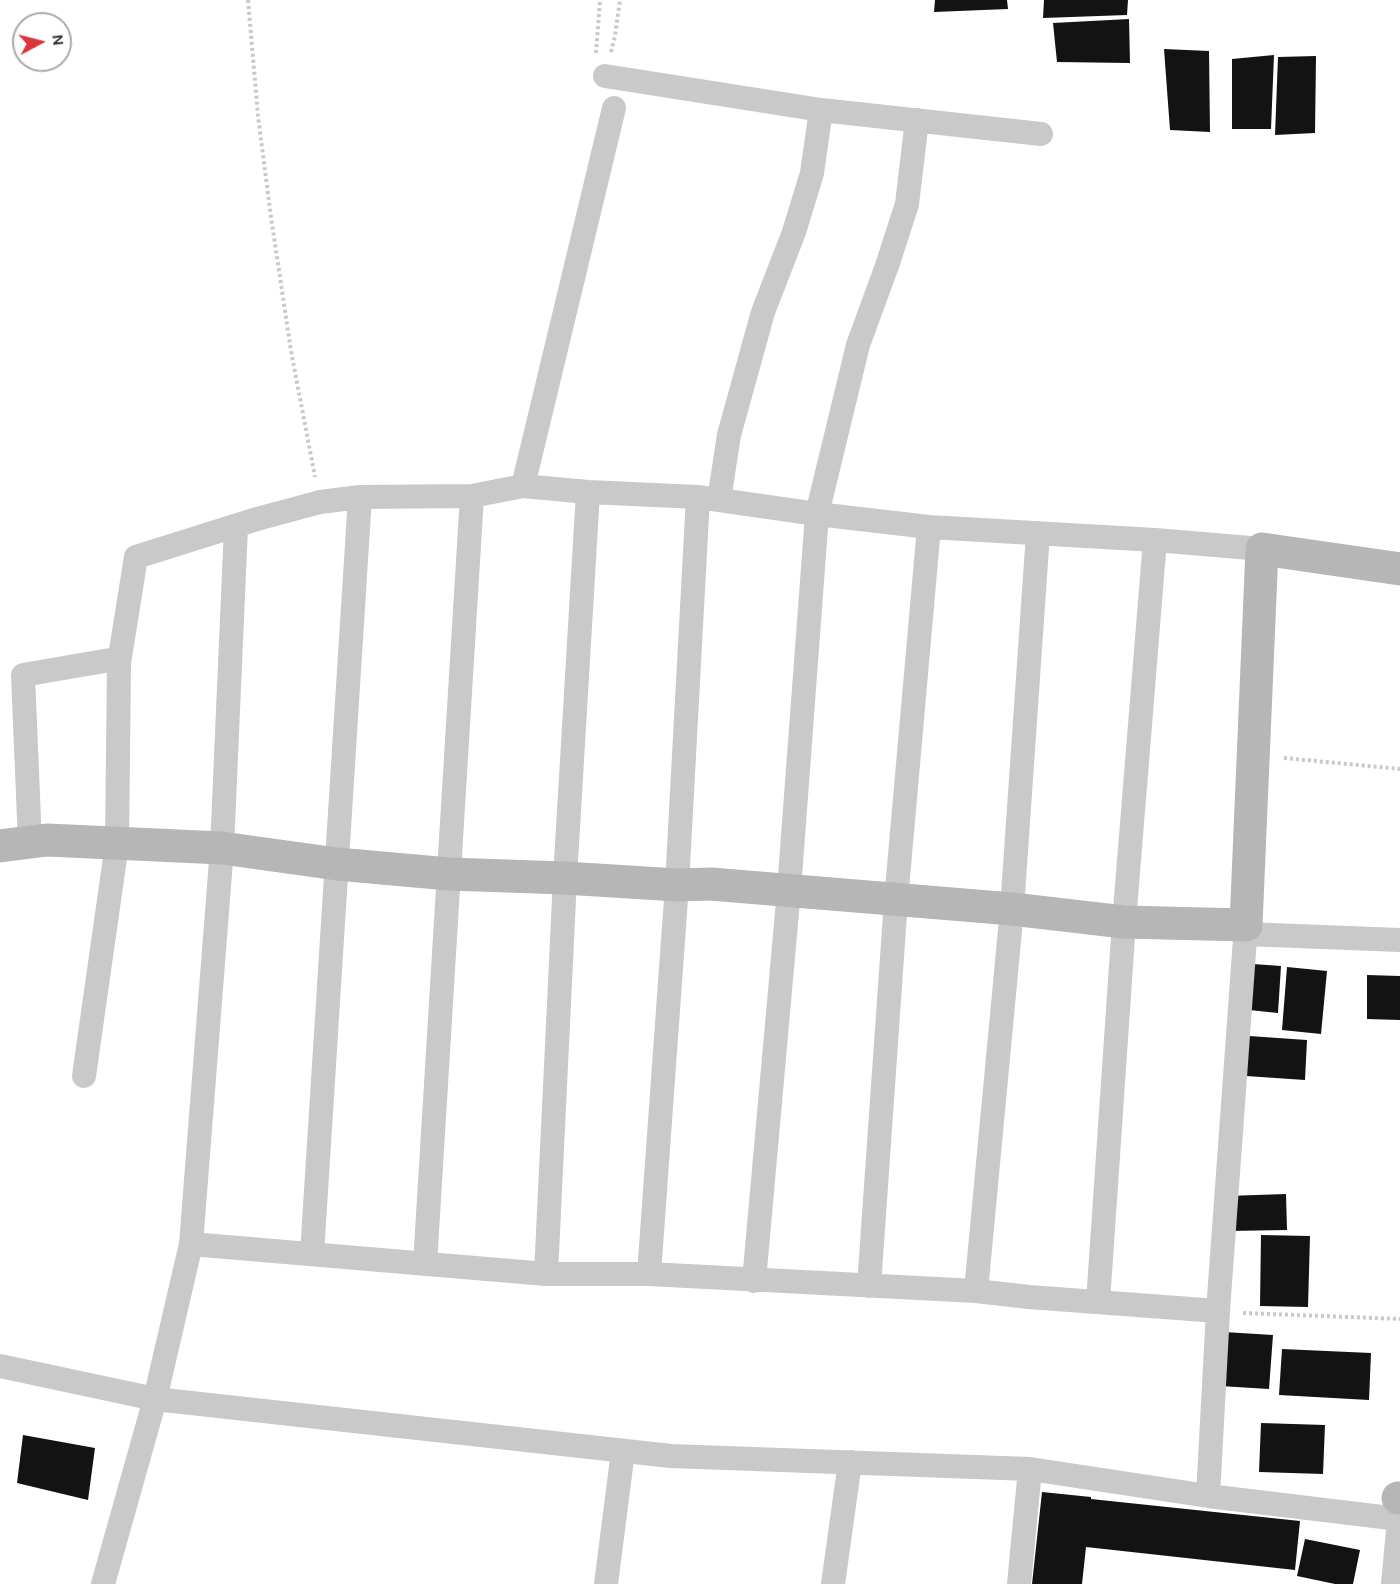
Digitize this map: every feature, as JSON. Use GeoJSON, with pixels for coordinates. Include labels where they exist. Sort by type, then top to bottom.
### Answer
{"type":"FeatureCollection","features":[{"type":"Feature","properties":{"kind":"street"},"geometry":{"type":"LineString","coordinates":[[605,76],[821,110],[1041,134]]}},
{"type":"Feature","properties":{"kind":"street"},"geometry":{"type":"LineString","coordinates":[[523,486],[614,108]]}},
{"type":"Feature","properties":{"kind":"street"},"geometry":{"type":"LineString","coordinates":[[649,1274],[677,885],[709,499],[763,312],[794,232],[812,172],[821,110]]}},
{"type":"Feature","properties":{"kind":"street"},"geometry":{"type":"LineString","coordinates":[[754,1281],[789,890],[817,514],[858,345],[907,204],[917,120]]}},
{"type":"Feature","properties":{"kind":"street"},"geometry":{"type":"LineString","coordinates":[[84,1076],[117,844],[118,663],[136,557],[320,502],[360,497],[472,496],[523,486],[709,499],[929,527],[1038,532],[1262,549],[1400,569]]}},
{"type":"Feature","properties":{"kind":"street"},"geometry":{"type":"LineString","coordinates":[[546,1274],[564,878],[588,492]]}},
{"type":"Feature","properties":{"kind":"street"},"geometry":{"type":"LineString","coordinates":[[425,1264],[472,496]]}},
{"type":"Feature","properties":{"kind":"street"},"geometry":{"type":"LineString","coordinates":[[312,1254],[360,497]]}},
{"type":"Feature","properties":{"kind":"street"},"geometry":{"type":"LineString","coordinates":[[103,1584],[155,1399],[191,1244],[222,848],[236,527]]}},
{"type":"Feature","properties":{"kind":"street"},"geometry":{"type":"LineString","coordinates":[[869,1286],[896,900],[929,527]]}},
{"type":"Feature","properties":{"kind":"street"},"geometry":{"type":"LineString","coordinates":[[976,1291],[1012,909],[1038,532]]}},
{"type":"Feature","properties":{"kind":"street"},"geometry":{"type":"LineString","coordinates":[[1098,1302],[1124,922],[1155,540]]}},
{"type":"Feature","properties":{"kind":"street"},"geometry":{"type":"LineString","coordinates":[[1208,1496],[1218,1311],[1245,929],[1262,549]]}},
{"type":"Feature","properties":{"kind":"street"},"geometry":{"type":"LineString","coordinates":[[118,663],[116,660],[23,675],[15,844],[47,840],[222,848],[337,864],[450,874],[677,885],[711,884],[1012,909],[1124,922],[1400,940]]}},
{"type":"Feature","properties":{"kind":"street"},"geometry":{"type":"LineString","coordinates":[[191,1244],[546,1274],[649,1274],[976,1291],[1218,1311]]}},
{"type":"Feature","properties":{"kind":"street"},"geometry":{"type":"LineString","coordinates":[[0,1366],[155,1399],[671,1456],[1030,1468],[1208,1496],[1399,1500],[1393,1584]]}},
{"type":"Feature","properties":{"kind":"street"},"geometry":{"type":"LineString","coordinates":[[606,1584],[623,1451]]}},
{"type":"Feature","properties":{"kind":"street"},"geometry":{"type":"LineString","coordinates":[[833,1584],[850,1462]]}},
{"type":"Feature","properties":{"kind":"street"},"geometry":{"type":"LineString","coordinates":[[1019,1584],[1030,1468]]}},
{"type":"Feature","properties":{"kind":"path"},"geometry":{"type":"LineString","coordinates":[[248,0],[258,116],[271,217],[291,351],[320,502]]}},
{"type":"Feature","properties":{"kind":"path"},"geometry":{"type":"LineString","coordinates":[[605,76],[615,36],[620,0]]}},
{"type":"Feature","properties":{"kind":"path"},"geometry":{"type":"LineString","coordinates":[[1253,756],[1400,769]]}},
{"type":"Feature","properties":{"kind":"path"},"geometry":{"type":"LineString","coordinates":[[1218,1311],[1400,1318]]}},
{"type":"Feature","properties":{"kind":"building"},"geometry":{"type":"Polygon","coordinates":[[[935,0],[1007,0],[1008,9],[934,12],[935,0]]]}},
{"type":"Feature","properties":{"kind":"building"},"geometry":{"type":"Polygon","coordinates":[[[1044,0],[1128,0],[1127,15],[1043,18],[1044,0]]]}},
{"type":"Feature","properties":{"kind":"building"},"geometry":{"type":"Polygon","coordinates":[[[1129,19],[1130,63],[1057,62],[1053,23],[1129,19]]]}},
{"type":"Feature","properties":{"kind":"building"},"geometry":{"type":"Polygon","coordinates":[[[1164,49],[1209,51],[1210,132],[1170,130],[1164,49]]]}},
{"type":"Feature","properties":{"kind":"building"},"geometry":{"type":"Polygon","coordinates":[[[1274,55],[1271,129],[1232,129],[1232,59],[1274,55]]]}},
{"type":"Feature","properties":{"kind":"building"},"geometry":{"type":"Polygon","coordinates":[[[1316,56],[1315,133],[1275,135],[1278,57],[1316,56]]]}},
{"type":"Feature","properties":{"kind":"building"},"geometry":{"type":"Polygon","coordinates":[[[1253,964],[1281,966],[1278,1013],[1249,1010],[1253,964]]]}},
{"type":"Feature","properties":{"kind":"building"},"geometry":{"type":"Polygon","coordinates":[[[1287,967],[1327,971],[1321,1034],[1282,1030],[1287,967]]]}},
{"type":"Feature","properties":{"kind":"building"},"geometry":{"type":"Polygon","coordinates":[[[1367,975],[1400,976],[1400,1020],[1367,1019],[1367,975]]]}},
{"type":"Feature","properties":{"kind":"building"},"geometry":{"type":"Polygon","coordinates":[[[1249,1036],[1307,1040],[1305,1080],[1246,1076],[1249,1036]]]}},
{"type":"Feature","properties":{"kind":"building"},"geometry":{"type":"Polygon","coordinates":[[[1286,1194],[1287,1230],[1228,1231],[1227,1196],[1286,1194]]]}},
{"type":"Feature","properties":{"kind":"building"},"geometry":{"type":"Polygon","coordinates":[[[1261,1235],[1310,1236],[1308,1307],[1260,1306],[1261,1235]]]}},
{"type":"Feature","properties":{"kind":"building"},"geometry":{"type":"Polygon","coordinates":[[[1224,1332],[1273,1335],[1269,1389],[1220,1386],[1224,1332]]]}},
{"type":"Feature","properties":{"kind":"building"},"geometry":{"type":"Polygon","coordinates":[[[1282,1349],[1371,1353],[1369,1400],[1279,1395],[1282,1349]]]}},
{"type":"Feature","properties":{"kind":"building"},"geometry":{"type":"Polygon","coordinates":[[[1261,1423],[1325,1425],[1323,1474],[1259,1472],[1261,1423]]]}},
{"type":"Feature","properties":{"kind":"building"},"geometry":{"type":"Polygon","coordinates":[[[23,1435],[95,1448],[88,1500],[17,1483],[23,1435]]]}},
{"type":"Feature","properties":{"kind":"building"},"geometry":{"type":"Polygon","coordinates":[[[1042,1492],[1300,1521],[1295,1570],[1086,1547],[1082,1584],[1032,1584],[1042,1492]]]}},
{"type":"Feature","properties":{"kind":"building"},"geometry":{"type":"Polygon","coordinates":[[[1305,1539],[1360,1550],[1353,1584],[1335,1584],[1297,1576],[1305,1539]]]}}]}
